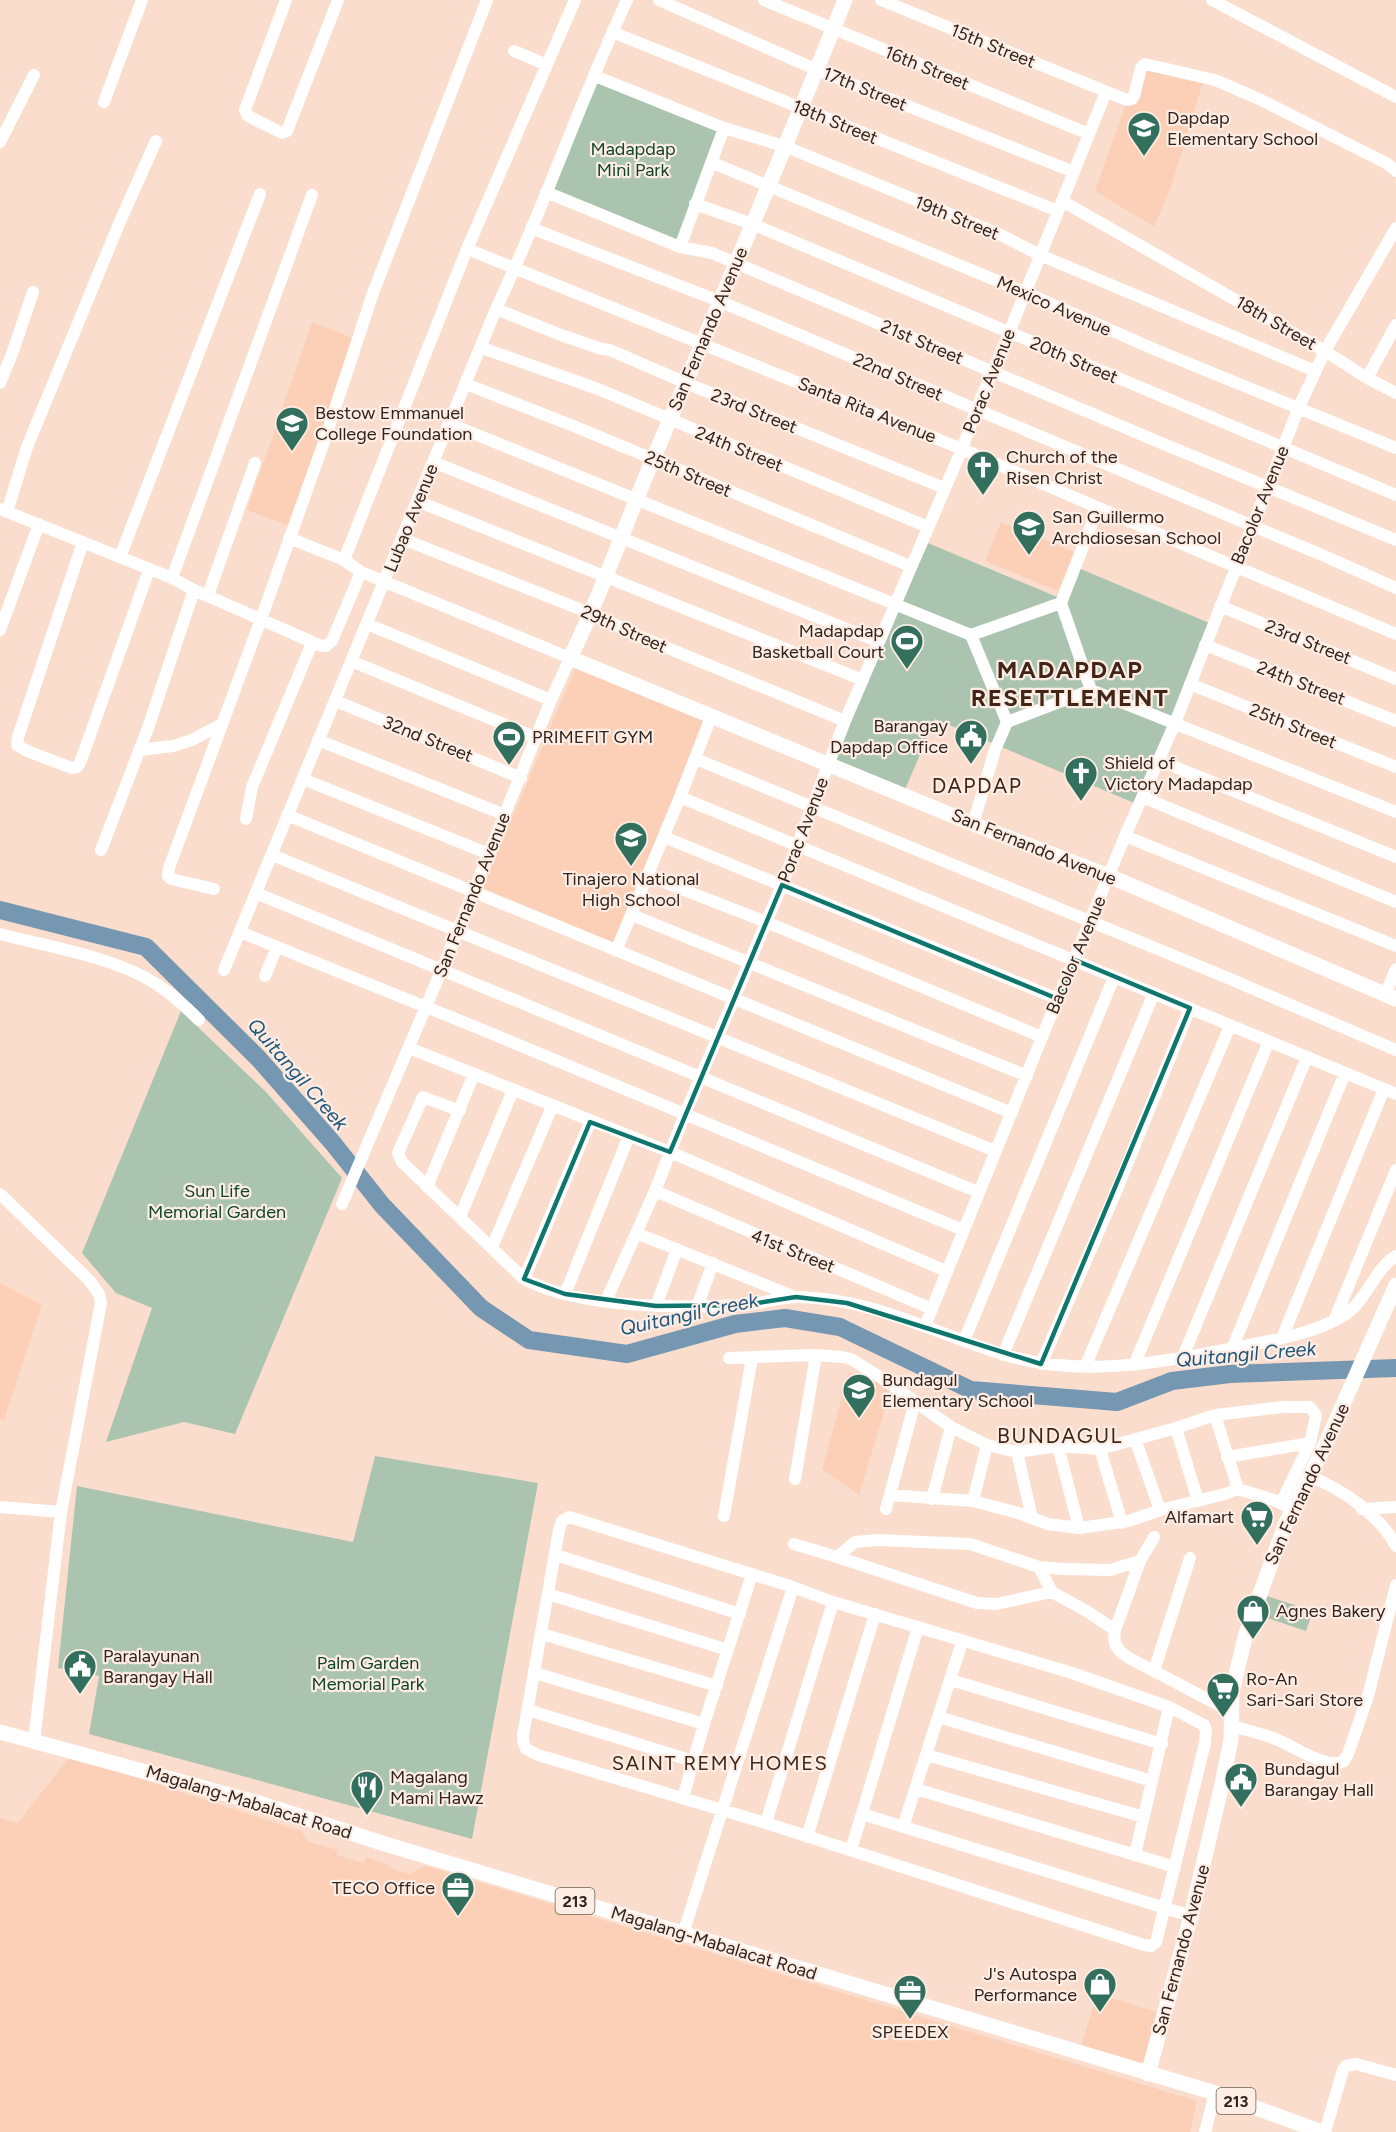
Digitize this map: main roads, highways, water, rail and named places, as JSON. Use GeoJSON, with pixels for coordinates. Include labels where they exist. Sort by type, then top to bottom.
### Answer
{"type":"FeatureCollection","features":[{"type":"Feature","properties":{"kind":"main road","name":"San Fernando Avenue"},"geometry":{"type":"LineString","coordinates":[[845,0],[769,185],[718,301],[703,344],[653,460],[592,614],[570,658],[974,824],[1109,876],[1390,997]]}},
{"type":"Feature","properties":{"kind":"main road","name":"San Fernando Avenue"},"geometry":{"type":"LineString","coordinates":[[1149,2074],[1191,1916],[1229,1754],[1234,1679],[1246,1634],[1287,1506],[1309,1476],[1342,1410],[1396,1285]]}},
{"type":"Feature","properties":{"kind":"main road","name":"Magalang-Mabalacat Road"},"geometry":{"type":"LineString","coordinates":[[0,1732],[259,1803],[683,1934],[1215,2093],[1323,2132]]}},
{"type":"Feature","properties":{"kind":"waterway","name":"Quitangil Creek"},"geometry":{"type":"LineString","coordinates":[[0,910],[146,947],[258,1058],[332,1142],[382,1205],[481,1308],[529,1340],[627,1354],[735,1324],[785,1318],[840,1327],[971,1390],[1117,1402],[1172,1381],[1230,1374],[1396,1368]]}},
{"type":"Feature","properties":{"kind":"place","name":"Dapdap Elementary School"},"geometry":{"type":"Point","coordinates":[1144,157]}},
{"type":"Feature","properties":{"kind":"place","name":"Bestow Emmanuel College Foundation"},"geometry":{"type":"Point","coordinates":[292,452]}},
{"type":"Feature","properties":{"kind":"place","name":"Church of the Risen Christ"},"geometry":{"type":"Point","coordinates":[983,496]}},
{"type":"Feature","properties":{"kind":"place","name":"San Guillermo Archdiosesan School"},"geometry":{"type":"Point","coordinates":[1029,556]}},
{"type":"Feature","properties":{"kind":"place","name":"Madapdap Basketball Court"},"geometry":{"type":"Point","coordinates":[907,670]}},
{"type":"Feature","properties":{"kind":"place","name":"Barangay Dapdap Office"},"geometry":{"type":"Point","coordinates":[971,765]}},
{"type":"Feature","properties":{"kind":"place","name":"PRIMEFIT GYM"},"geometry":{"type":"Point","coordinates":[509,766]}},
{"type":"Feature","properties":{"kind":"place","name":"Shield of Victory Madapdap"},"geometry":{"type":"Point","coordinates":[1081,802]}},
{"type":"Feature","properties":{"kind":"place","name":"Tinajero National High School"},"geometry":{"type":"Point","coordinates":[631,867]}},
{"type":"Feature","properties":{"kind":"place","name":"Bundagul Elementary School"},"geometry":{"type":"Point","coordinates":[859,1419]}},
{"type":"Feature","properties":{"kind":"place","name":"Alfamart"},"geometry":{"type":"Point","coordinates":[1257,1546]}},
{"type":"Feature","properties":{"kind":"place","name":"Agnes Bakery"},"geometry":{"type":"Point","coordinates":[1253,1640]}},
{"type":"Feature","properties":{"kind":"place","name":"Paralayunan Barangay Hall"},"geometry":{"type":"Point","coordinates":[80,1695]}},
{"type":"Feature","properties":{"kind":"place","name":"Ro-An Sari-Sari Store"},"geometry":{"type":"Point","coordinates":[1223,1718]}},
{"type":"Feature","properties":{"kind":"place","name":"Bundagul Barangay Hall"},"geometry":{"type":"Point","coordinates":[1241,1808]}},
{"type":"Feature","properties":{"kind":"place","name":"Magalang Mami Hawz"},"geometry":{"type":"Point","coordinates":[367,1816]}},
{"type":"Feature","properties":{"kind":"place","name":"TECO Office"},"geometry":{"type":"Point","coordinates":[458,1917]}},
{"type":"Feature","properties":{"kind":"place","name":"J's Autospa Performance"},"geometry":{"type":"Point","coordinates":[1100,2013]}},
{"type":"Feature","properties":{"kind":"place","name":"SPEEDEX"},"geometry":{"type":"Point","coordinates":[910,2020]}},
{"type":"Feature","properties":{"kind":"district","name":"MADAPDAP RESETTLEMENT"},"geometry":{"type":"Point","coordinates":[1070,683]}},
{"type":"Feature","properties":{"kind":"district","name":"DAPDAP"},"geometry":{"type":"Point","coordinates":[977,785]}},
{"type":"Feature","properties":{"kind":"district","name":"BUNDAGUL"},"geometry":{"type":"Point","coordinates":[1060,1435]}},
{"type":"Feature","properties":{"kind":"district","name":"SAINT REMY HOMES"},"geometry":{"type":"Point","coordinates":[720,1763]}},
{"type":"Feature","properties":{"kind":"park label","name":"Madapdap Mini Park"},"geometry":{"type":"Point","coordinates":[633,159]}},
{"type":"Feature","properties":{"kind":"park label","name":"Sun Life Memorial Garden"},"geometry":{"type":"Point","coordinates":[217,1201]}},
{"type":"Feature","properties":{"kind":"park label","name":"Palm Garden Memorial Park"},"geometry":{"type":"Point","coordinates":[368,1673]}}]}
